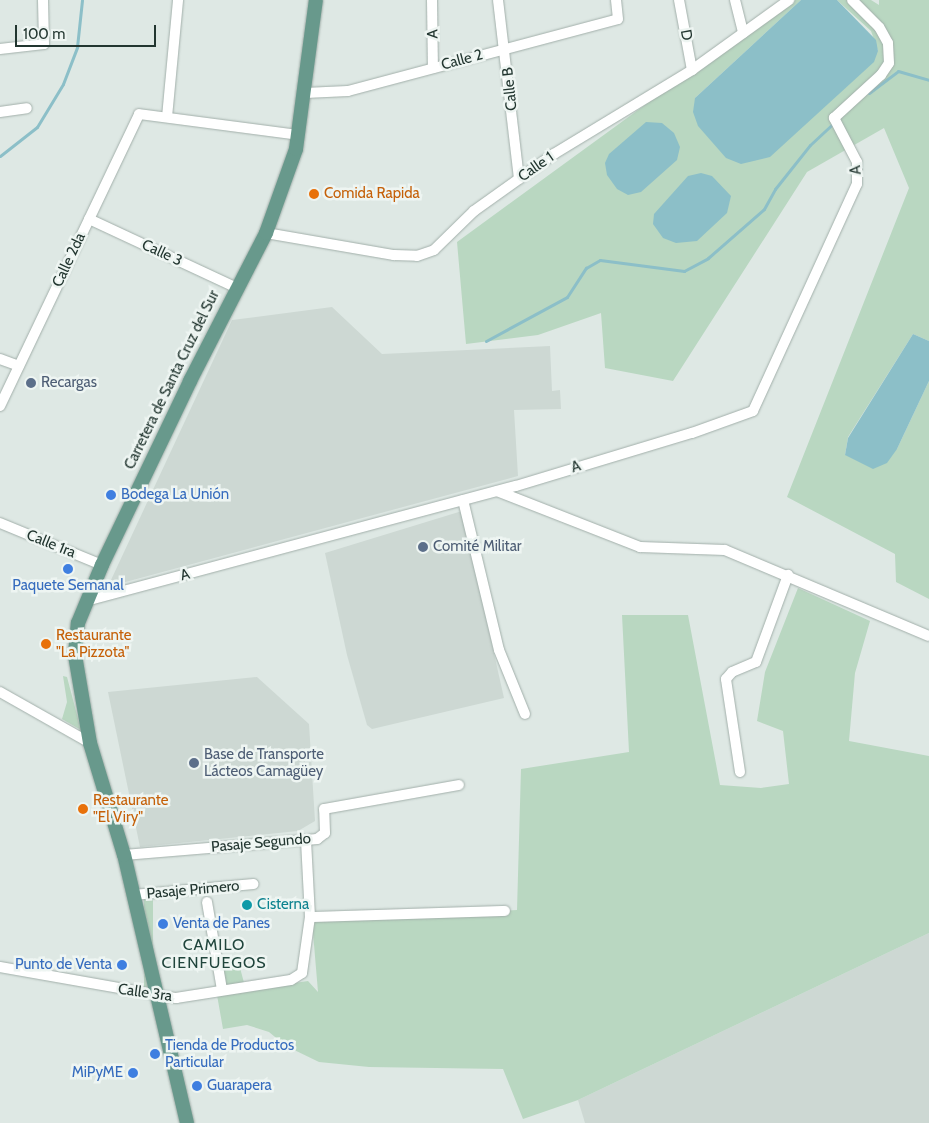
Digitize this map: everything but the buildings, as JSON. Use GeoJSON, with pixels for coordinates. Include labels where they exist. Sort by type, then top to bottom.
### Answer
{"type":"FeatureCollection","features":[{"type":"Feature","properties":{"kind":"main road","name":"Carretera de Santa Cruz del Sur"},"geometry":{"type":"LineString","coordinates":[[186,1123],[124,855],[90,743],[76,655],[78,623],[102,565],[235,287],[266,233],[298,135],[316,0]]}},
{"type":"Feature","properties":{"kind":"street"},"geometry":{"type":"LineString","coordinates":[[0,49],[44,44],[43,0]]}},
{"type":"Feature","properties":{"kind":"street"},"geometry":{"type":"LineString","coordinates":[[178,0],[167,117],[298,135]]}},
{"type":"Feature","properties":{"kind":"street","name":"A"},"geometry":{"type":"LineString","coordinates":[[432,0],[433,68]]}},
{"type":"Feature","properties":{"kind":"street","name":"Calle B"},"geometry":{"type":"LineString","coordinates":[[498,0],[519,179]]}},
{"type":"Feature","properties":{"kind":"street","name":"Calle 2"},"geometry":{"type":"LineString","coordinates":[[305,93],[348,91],[618,18],[616,0]]}},
{"type":"Feature","properties":{"kind":"street","name":"D"},"geometry":{"type":"LineString","coordinates":[[679,0],[692,70]]}},
{"type":"Feature","properties":{"kind":"street"},"geometry":{"type":"LineString","coordinates":[[735,0],[743,33]]}},
{"type":"Feature","properties":{"kind":"street","name":"Calle 1"},"geometry":{"type":"LineString","coordinates":[[266,233],[346,249],[417,256],[434,250],[474,211],[554,154],[692,70],[789,0]]}},
{"type":"Feature","properties":{"kind":"street","name":"A"},"geometry":{"type":"LineString","coordinates":[[86,601],[497,491],[692,433],[753,411],[857,184],[857,162],[834,118],[881,75],[889,63],[888,43],[879,27],[852,0]]}},
{"type":"Feature","properties":{"kind":"street"},"geometry":{"type":"LineString","coordinates":[[0,112],[26,108]]}},
{"type":"Feature","properties":{"kind":"street","name":"Calle 2da"},"geometry":{"type":"LineString","coordinates":[[0,406],[139,114],[167,117]]}},
{"type":"Feature","properties":{"kind":"street","name":"Calle 3"},"geometry":{"type":"LineString","coordinates":[[89,219],[235,287]]}},
{"type":"Feature","properties":{"kind":"street"},"geometry":{"type":"LineString","coordinates":[[0,359],[19,366]]}},
{"type":"Feature","properties":{"kind":"street"},"geometry":{"type":"LineString","coordinates":[[497,491],[640,547],[725,550],[929,636]]}},
{"type":"Feature","properties":{"kind":"street"},"geometry":{"type":"LineString","coordinates":[[463,500],[499,650],[525,714]]}},
{"type":"Feature","properties":{"kind":"street","name":"Calle 1ra"},"geometry":{"type":"LineString","coordinates":[[0,523],[102,565]]}},
{"type":"Feature","properties":{"kind":"street"},"geometry":{"type":"LineString","coordinates":[[740,772],[726,679],[732,672],[756,662],[788,575]]}},
{"type":"Feature","properties":{"kind":"street"},"geometry":{"type":"LineString","coordinates":[[0,692],[90,743]]}},
{"type":"Feature","properties":{"kind":"street","name":"Pasaje Segundo"},"geometry":{"type":"LineString","coordinates":[[124,855],[306,840],[322,837],[324,809],[459,785]]}},
{"type":"Feature","properties":{"kind":"street"},"geometry":{"type":"LineString","coordinates":[[306,840],[310,917],[505,911]]}},
{"type":"Feature","properties":{"kind":"street","name":"Pasaje Primero"},"geometry":{"type":"LineString","coordinates":[[133,895],[252,884]]}},
{"type":"Feature","properties":{"kind":"street"},"geometry":{"type":"LineString","coordinates":[[207,902],[222,990]]}},
{"type":"Feature","properties":{"kind":"street","name":"Calle 3ra"},"geometry":{"type":"LineString","coordinates":[[0,967],[158,997],[176,998],[291,980],[302,973],[310,917]]}},
{"type":"Feature","properties":{"kind":"shaded area"},"geometry":{"type":"Polygon","coordinates":[[[332,307],[382,354],[550,346],[552,391],[560,390],[561,409],[514,410],[518,476],[118,584],[111,580],[232,320],[332,307]]]}},
{"type":"Feature","properties":{"kind":"shaded area"},"geometry":{"type":"Polygon","coordinates":[[[462,511],[504,698],[372,729],[367,725],[347,655],[325,553],[462,511]]]}},
{"type":"Feature","properties":{"kind":"shaded area"},"geometry":{"type":"Polygon","coordinates":[[[257,677],[309,724],[315,821],[298,831],[140,847],[108,692],[257,677]]]}},
{"type":"Feature","properties":{"kind":"shaded area"},"geometry":{"type":"Polygon","coordinates":[[[929,933],[929,1123],[585,1123],[578,1100],[929,933]]]}},
{"type":"Feature","properties":{"kind":"green space"},"geometry":{"type":"Polygon","coordinates":[[[789,0],[801,0],[695,98],[878,51],[871,31],[837,0],[871,0],[879,5],[879,0],[929,0],[929,341],[913,334],[848,437],[845,455],[897,449],[929,381],[929,599],[896,582],[895,554],[787,497],[909,188],[884,128],[807,172],[673,381],[605,368],[601,313],[538,335],[466,344],[457,242],[789,0]]]}},
{"type":"Feature","properties":{"kind":"green space"},"geometry":{"type":"Polygon","coordinates":[[[798,588],[870,621],[855,673],[849,741],[929,756],[929,933],[578,1100],[523,1119],[503,1069],[369,1067],[319,1062],[286,1046],[269,1032],[247,1025],[223,1029],[217,995],[308,981],[318,992],[312,921],[517,910],[521,769],[629,752],[622,615],[688,615],[720,785],[761,788],[789,784],[783,731],[757,721],[765,672],[798,588]]]}},
{"type":"Feature","properties":{"kind":"green space"},"geometry":{"type":"Polygon","coordinates":[[[63,676],[67,677],[81,730],[62,719],[67,702],[63,676]]]}},
{"type":"Feature","properties":{"kind":"green space"},"geometry":{"type":"Polygon","coordinates":[[[144,895],[153,895],[153,995],[144,995],[144,895]]]}},
{"type":"Feature","properties":{"kind":"green space"},"geometry":{"type":"Polygon","coordinates":[[[239,964],[245,987],[225,993],[219,969],[239,964]]]}},
{"type":"Feature","properties":{"kind":"water"},"geometry":{"type":"Polygon","coordinates":[[[801,0],[837,0],[876,40],[878,51],[874,62],[770,157],[741,164],[726,158],[698,126],[693,112],[695,98],[801,0]]]}},
{"type":"Feature","properties":{"kind":"water"},"geometry":{"type":"Polygon","coordinates":[[[646,122],[662,123],[674,133],[680,147],[677,160],[641,192],[628,195],[617,189],[607,175],[605,163],[609,154],[646,122]]]}},
{"type":"Feature","properties":{"kind":"water"},"geometry":{"type":"Polygon","coordinates":[[[701,173],[712,176],[731,196],[727,213],[697,241],[676,243],[663,238],[653,224],[654,214],[688,176],[701,173]]]}},
{"type":"Feature","properties":{"kind":"water"},"geometry":{"type":"Polygon","coordinates":[[[913,334],[929,341],[929,381],[897,449],[887,463],[873,469],[845,455],[848,438],[913,334]]]}},
{"type":"Feature","properties":{"kind":"waterway"},"geometry":{"type":"LineString","coordinates":[[0,156],[37,127],[63,84],[77,47],[82,0]]}},
{"type":"Feature","properties":{"kind":"waterway"},"geometry":{"type":"LineString","coordinates":[[869,93],[898,71],[929,80]]}},
{"type":"Feature","properties":{"kind":"waterway"},"geometry":{"type":"LineString","coordinates":[[486,341],[567,297],[586,268],[600,260],[684,271],[708,258],[764,209],[775,189],[810,145],[834,123]]}},
{"type":"Feature","properties":{"kind":"place","name":"Comida Rapida"},"geometry":{"type":"Point","coordinates":[314,194]}},
{"type":"Feature","properties":{"kind":"place","name":"Recargas"},"geometry":{"type":"Point","coordinates":[31,383]}},
{"type":"Feature","properties":{"kind":"place","name":"Bodega La Unión"},"geometry":{"type":"Point","coordinates":[111,495]}},
{"type":"Feature","properties":{"kind":"place","name":"Comité Militar"},"geometry":{"type":"Point","coordinates":[423,547]}},
{"type":"Feature","properties":{"kind":"place","name":"Paquete Semanal"},"geometry":{"type":"Point","coordinates":[68,569]}},
{"type":"Feature","properties":{"kind":"place","name":"Restaurante \"La Pizzota\""},"geometry":{"type":"Point","coordinates":[46,644]}},
{"type":"Feature","properties":{"kind":"place","name":"Base de Transporte Lácteos Camagüey"},"geometry":{"type":"Point","coordinates":[194,763]}},
{"type":"Feature","properties":{"kind":"place","name":"Restaurante \"El Viry\""},"geometry":{"type":"Point","coordinates":[83,809]}},
{"type":"Feature","properties":{"kind":"place","name":"Cisterna"},"geometry":{"type":"Point","coordinates":[247,905]}},
{"type":"Feature","properties":{"kind":"place","name":"Venta de Panes"},"geometry":{"type":"Point","coordinates":[163,924]}},
{"type":"Feature","properties":{"kind":"place","name":"Punto de Venta"},"geometry":{"type":"Point","coordinates":[122,965]}},
{"type":"Feature","properties":{"kind":"place","name":"Tienda de Productos Particular"},"geometry":{"type":"Point","coordinates":[155,1054]}},
{"type":"Feature","properties":{"kind":"place","name":"MiPyME"},"geometry":{"type":"Point","coordinates":[133,1073]}},
{"type":"Feature","properties":{"kind":"place","name":"Guarapera"},"geometry":{"type":"Point","coordinates":[197,1086]}},
{"type":"Feature","properties":{"kind":"district","name":"CAMILO CIENFUEGOS"},"geometry":{"type":"Point","coordinates":[214,954]}}]}
